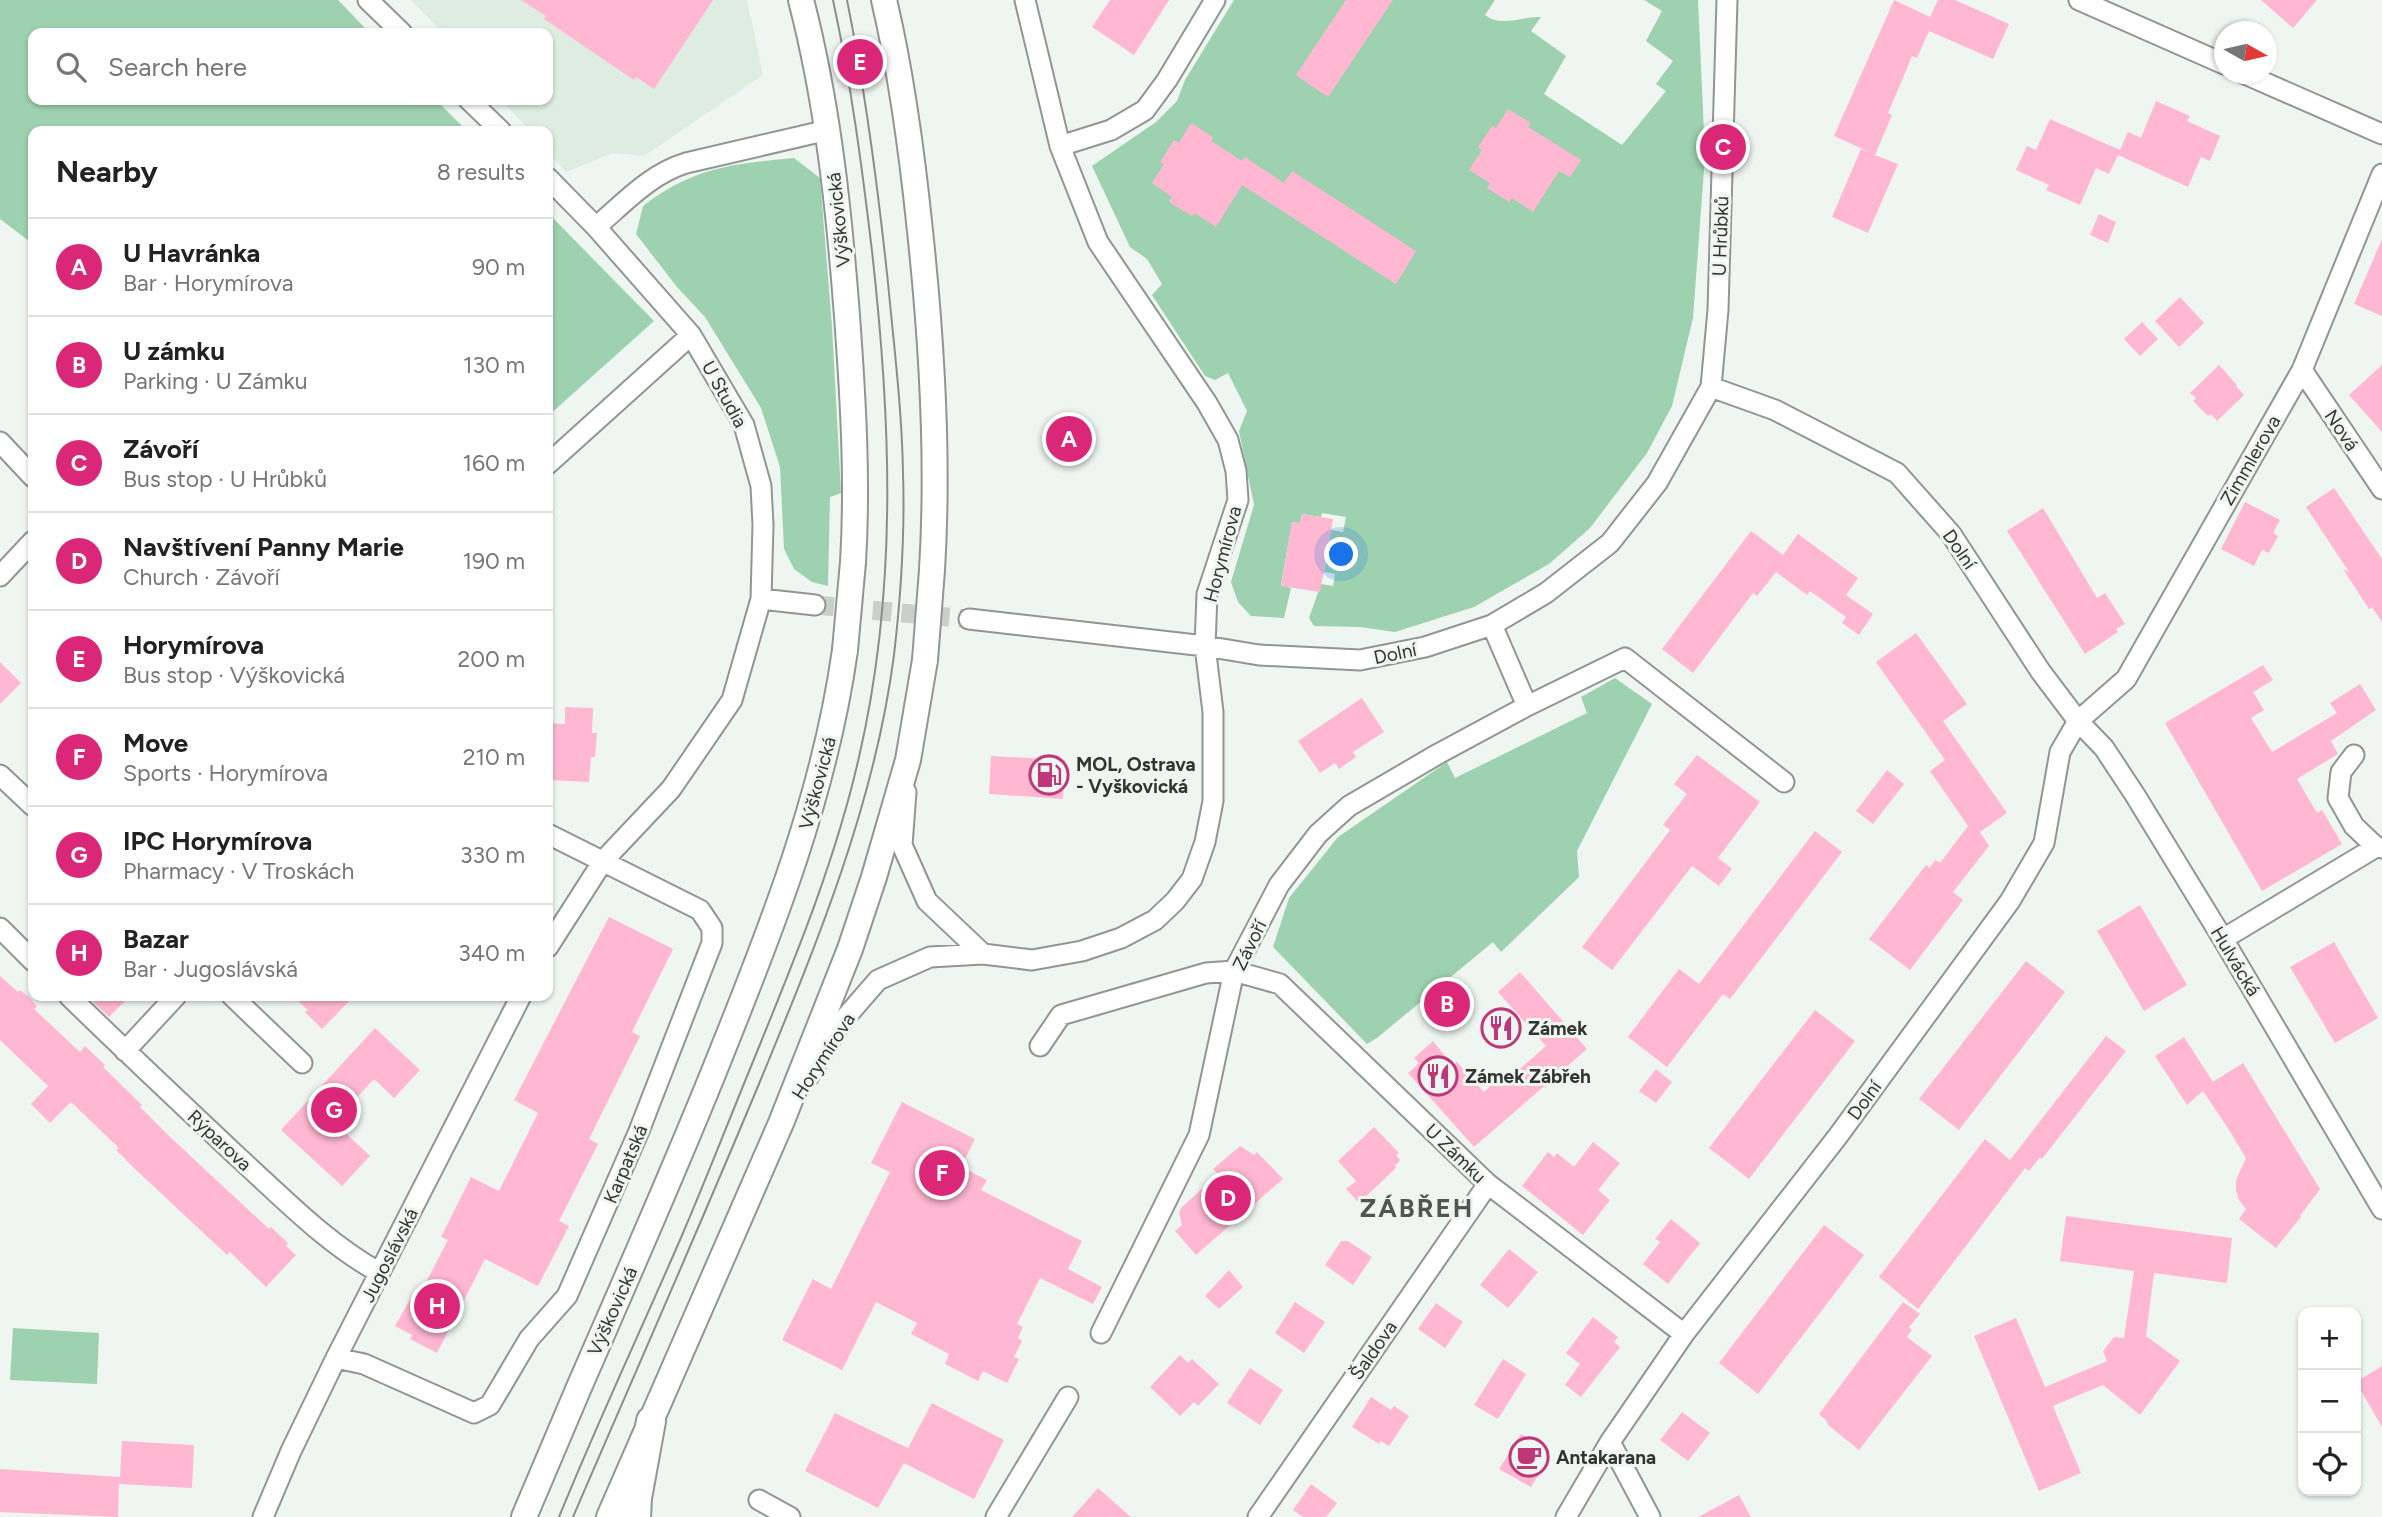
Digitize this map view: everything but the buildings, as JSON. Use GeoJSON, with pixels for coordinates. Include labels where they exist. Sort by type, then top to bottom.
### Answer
{"type":"FeatureCollection","features":[{"type":"Feature","properties":{"kind":"main road"},"geometry":{"type":"LineString","coordinates":[[636,1517],[651,1421]]}},
{"type":"Feature","properties":{"kind":"street"},"geometry":{"type":"LineString","coordinates":[[368,0],[397,28]]}},
{"type":"Feature","properties":{"kind":"street","name":"Výškovická"},"geometry":{"type":"LineString","coordinates":[[524,1517],[685,1144],[770,931],[830,740],[845,650],[853,562],[856,491],[853,390],[828,130],[801,0]]}},
{"type":"Feature","properties":{"kind":"street"},"geometry":{"type":"LineString","coordinates":[[884,0],[903,96],[924,264],[935,439],[936,490],[925,660],[908,760],[902,845],[926,901],[983,954]]}},
{"type":"Feature","properties":{"kind":"street","name":"Horymírova"},"geometry":{"type":"LineString","coordinates":[[781,1123],[839,1025],[878,980],[930,957],[983,954],[1032,960],[1082,951],[1121,938],[1155,920],[1174,901],[1192,879],[1205,842],[1213,801],[1213,712],[1205,646],[1207,594],[1238,499],[1237,471],[1228,440],[1207,403],[1098,242],[1060,146],[1025,0]]}},
{"type":"Feature","properties":{"kind":"street"},"geometry":{"type":"LineString","coordinates":[[1060,146],[1111,130],[1144,110],[1167,80],[1214,0]]}},
{"type":"Feature","properties":{"kind":"street","name":"U Hrůbků"},"geometry":{"type":"LineString","coordinates":[[1711,387],[1718,310],[1727,0]]}},
{"type":"Feature","properties":{"kind":"street"},"geometry":{"type":"LineString","coordinates":[[2079,0],[2214,60]]}},
{"type":"Feature","properties":{"kind":"street"},"geometry":{"type":"LineString","coordinates":[[2268,84],[2382,134]]}},
{"type":"Feature","properties":{"kind":"street"},"geometry":{"type":"LineString","coordinates":[[474,105],[496,126]]}},
{"type":"Feature","properties":{"kind":"street"},"geometry":{"type":"LineString","coordinates":[[596,227],[647,183],[669,170],[686,163],[828,130]]}},
{"type":"Feature","properties":{"kind":"street","name":"Zimmlerova"},"geometry":{"type":"LineString","coordinates":[[2078,721],[2126,679],[2302,370],[2382,177]]}},
{"type":"Feature","properties":{"kind":"street","name":"U Studia"},"geometry":{"type":"LineString","coordinates":[[553,183],[596,227],[691,335],[744,425],[761,486],[761,599],[732,700],[671,789],[603,861]]}},
{"type":"Feature","properties":{"kind":"street"},"geometry":{"type":"LineString","coordinates":[[553,459],[691,335]]}},
{"type":"Feature","properties":{"kind":"street","name":"Nová"},"geometry":{"type":"LineString","coordinates":[[2302,370],[2382,489]]}},
{"type":"Feature","properties":{"kind":"street","name":"Dolní"},"geometry":{"type":"LineString","coordinates":[[969,618],[1259,655],[1360,660],[1425,647],[1492,625],[1546,593],[1610,543],[1657,483],[1711,387],[1775,410],[1897,473],[1951,534],[2041,672],[2078,721],[2060,752],[2044,843],[2010,901],[1838,1136],[1684,1334],[1609,1442],[1566,1517]]}},
{"type":"Feature","properties":{"kind":"street"},"geometry":{"type":"LineString","coordinates":[[0,442],[28,472]]}},
{"type":"Feature","properties":{"kind":"street"},"geometry":{"type":"LineString","coordinates":[[0,576],[28,546]]}},
{"type":"Feature","properties":{"kind":"street"},"geometry":{"type":"LineString","coordinates":[[761,599],[815,605]]}},
{"type":"Feature","properties":{"kind":"street"},"geometry":{"type":"LineString","coordinates":[[1492,625],[1527,706]]}},
{"type":"Feature","properties":{"kind":"street","name":"Závoří"},"geometry":{"type":"LineString","coordinates":[[1101,1334],[1199,1135],[1234,971],[1279,885],[1318,834],[1349,806],[1527,706],[1625,659],[1784,782]]}},
{"type":"Feature","properties":{"kind":"street","name":"Hulvácká"},"geometry":{"type":"LineString","coordinates":[[2078,721],[2104,748],[2130,787],[2382,1209]]}},
{"type":"Feature","properties":{"kind":"street"},"geometry":{"type":"LineString","coordinates":[[2223,939],[2379,848],[2354,826],[2338,798],[2341,772],[2354,755]]}},
{"type":"Feature","properties":{"kind":"street"},"geometry":{"type":"LineString","coordinates":[[609,1517],[781,1123],[861,917],[908,760]]}},
{"type":"Feature","properties":{"kind":"street"},"geometry":{"type":"LineString","coordinates":[[0,775],[28,801]]}},
{"type":"Feature","properties":{"kind":"street","name":"Karpatská"},"geometry":{"type":"LineString","coordinates":[[336,1358],[364,1364],[474,1413],[490,1405],[529,1339],[567,1296],[639,1131],[712,943],[712,928],[700,910],[553,836]]}},
{"type":"Feature","properties":{"kind":"street"},"geometry":{"type":"LineString","coordinates":[[553,939],[603,861]]}},
{"type":"Feature","properties":{"kind":"street"},"geometry":{"type":"LineString","coordinates":[[0,928],[28,956]]}},
{"type":"Feature","properties":{"kind":"street"},"geometry":{"type":"LineString","coordinates":[[1040,1046],[1061,1016],[1206,973],[1234,971]]}},
{"type":"Feature","properties":{"kind":"street","name":"U Zámku"},"geometry":{"type":"LineString","coordinates":[[1234,971],[1280,984],[1488,1184],[1684,1334]]}},
{"type":"Feature","properties":{"kind":"street","name":"Rýparova"},"geometry":{"type":"LineString","coordinates":[[74,1001],[309,1222],[355,1259],[380,1273]]}},
{"type":"Feature","properties":{"kind":"street"},"geometry":{"type":"LineString","coordinates":[[125,1051],[171,1001]]}},
{"type":"Feature","properties":{"kind":"street"},"geometry":{"type":"LineString","coordinates":[[237,1001],[302,1063]]}},
{"type":"Feature","properties":{"kind":"street","name":"Jugoslávská"},"geometry":{"type":"LineString","coordinates":[[263,1517],[336,1358],[518,1001]]}},
{"type":"Feature","properties":{"kind":"street","name":"Šaldova"},"geometry":{"type":"LineString","coordinates":[[1258,1517],[1488,1184]]}},
{"type":"Feature","properties":{"kind":"street"},"geometry":{"type":"LineString","coordinates":[[996,1517],[1068,1397]]}},
{"type":"Feature","properties":{"kind":"street"},"geometry":{"type":"LineString","coordinates":[[1609,1442],[1650,1517]]}},
{"type":"Feature","properties":{"kind":"street"},"geometry":{"type":"LineString","coordinates":[[759,1500],[790,1517]]}},
{"type":"Feature","properties":{"kind":"shaded area"},"geometry":{"type":"Polygon","coordinates":[[[411,0],[747,0],[763,75],[644,156],[613,153],[566,172],[553,158],[553,126],[525,126],[507,105],[553,105],[553,28],[438,28],[411,0]]]}},
{"type":"Feature","properties":{"kind":"green space"},"geometry":{"type":"Polygon","coordinates":[[[0,0],[338,0],[365,28],[28,28],[28,105],[441,105],[462,126],[28,126],[28,240],[0,219],[0,0]]]}},
{"type":"Feature","properties":{"kind":"green space"},"geometry":{"type":"Polygon","coordinates":[[[1234,0],[1495,0],[1485,15],[1492,19],[1505,21],[1541,17],[1531,31],[1566,56],[1544,94],[1622,145],[1666,91],[1656,84],[1673,61],[1646,41],[1662,11],[1644,0],[1698,0],[1705,156],[1693,318],[1672,406],[1647,453],[1590,528],[1549,564],[1474,607],[1395,632],[1360,627],[1314,626],[1309,618],[1321,584],[1333,586],[1335,574],[1324,572],[1331,530],[1343,532],[1346,517],[1322,513],[1321,517],[1302,514],[1300,523],[1292,522],[1281,585],[1291,588],[1284,618],[1251,616],[1238,602],[1231,582],[1254,505],[1239,431],[1247,411],[1228,373],[1215,380],[1205,376],[1152,295],[1162,284],[1147,259],[1130,247],[1092,166],[1156,122],[1177,101],[1185,80],[1234,0]]]}},
{"type":"Feature","properties":{"kind":"green space"},"geometry":{"type":"Polygon","coordinates":[[[794,158],[820,178],[832,326],[841,493],[830,497],[828,586],[812,582],[794,569],[784,549],[780,467],[761,408],[705,317],[677,287],[636,234],[643,206],[679,183],[697,175],[732,166],[794,158]]]}},
{"type":"Feature","properties":{"kind":"green space"},"geometry":{"type":"Polygon","coordinates":[[[553,218],[654,321],[553,412],[553,218]]]}},
{"type":"Feature","properties":{"kind":"green space"},"geometry":{"type":"Polygon","coordinates":[[[1615,678],[1652,704],[1577,851],[1579,877],[1501,952],[1493,942],[1367,1044],[1273,947],[1289,898],[1338,837],[1447,762],[1455,778],[1587,713],[1581,697],[1615,678]]]}},
{"type":"Feature","properties":{"kind":"green space"},"geometry":{"type":"Polygon","coordinates":[[[13,1328],[99,1333],[97,1384],[10,1380],[13,1328]]]}},
{"type":"Feature","properties":{"kind":"tunnel"},"geometry":{"type":"LineString","coordinates":[[815,605],[969,619]]}},
{"type":"Feature","properties":{"kind":"tram line"},"geometry":{"type":"LineString","coordinates":[[559,1517],[692,1212],[798,950],[838,835],[859,757],[872,694],[885,568],[887,441],[872,251],[851,94],[833,0]]}},
{"type":"Feature","properties":{"kind":"tram line"},"geometry":{"type":"LineString","coordinates":[[573,1517],[715,1189],[803,976],[858,818],[885,710],[894,655],[902,564],[901,426],[876,176],[847,0]]}},
{"type":"Feature","properties":{"kind":"place","name":"Horymírova"},"geometry":{"type":"Point","coordinates":[860,62]}},
{"type":"Feature","properties":{"kind":"place","name":"Závoří"},"geometry":{"type":"Point","coordinates":[1723,147]}},
{"type":"Feature","properties":{"kind":"place","name":"U Havránka"},"geometry":{"type":"Point","coordinates":[1069,439]}},
{"type":"Feature","properties":{"kind":"place","name":"MOL, Ostrava - Vyškovická"},"geometry":{"type":"Point","coordinates":[1049,775]}},
{"type":"Feature","properties":{"kind":"place","name":"U zámku"},"geometry":{"type":"Point","coordinates":[1447,1004]}},
{"type":"Feature","properties":{"kind":"place","name":"Zámek"},"geometry":{"type":"Point","coordinates":[1501,1028]}},
{"type":"Feature","properties":{"kind":"place","name":"Zámek Zábřeh"},"geometry":{"type":"Point","coordinates":[1438,1076]}},
{"type":"Feature","properties":{"kind":"place","name":"IPC Horymírova"},"geometry":{"type":"Point","coordinates":[334,1110]}},
{"type":"Feature","properties":{"kind":"place","name":"Move"},"geometry":{"type":"Point","coordinates":[942,1173]}},
{"type":"Feature","properties":{"kind":"place","name":"Navštívení Panny Marie"},"geometry":{"type":"Point","coordinates":[1228,1198]}},
{"type":"Feature","properties":{"kind":"place","name":"Bazar"},"geometry":{"type":"Point","coordinates":[437,1306]}},
{"type":"Feature","properties":{"kind":"place","name":"Antakarana"},"geometry":{"type":"Point","coordinates":[1529,1457]}},
{"type":"Feature","properties":{"kind":"district","name":"ZÁBŘEH"},"geometry":{"type":"Point","coordinates":[1417,1208]}}]}
